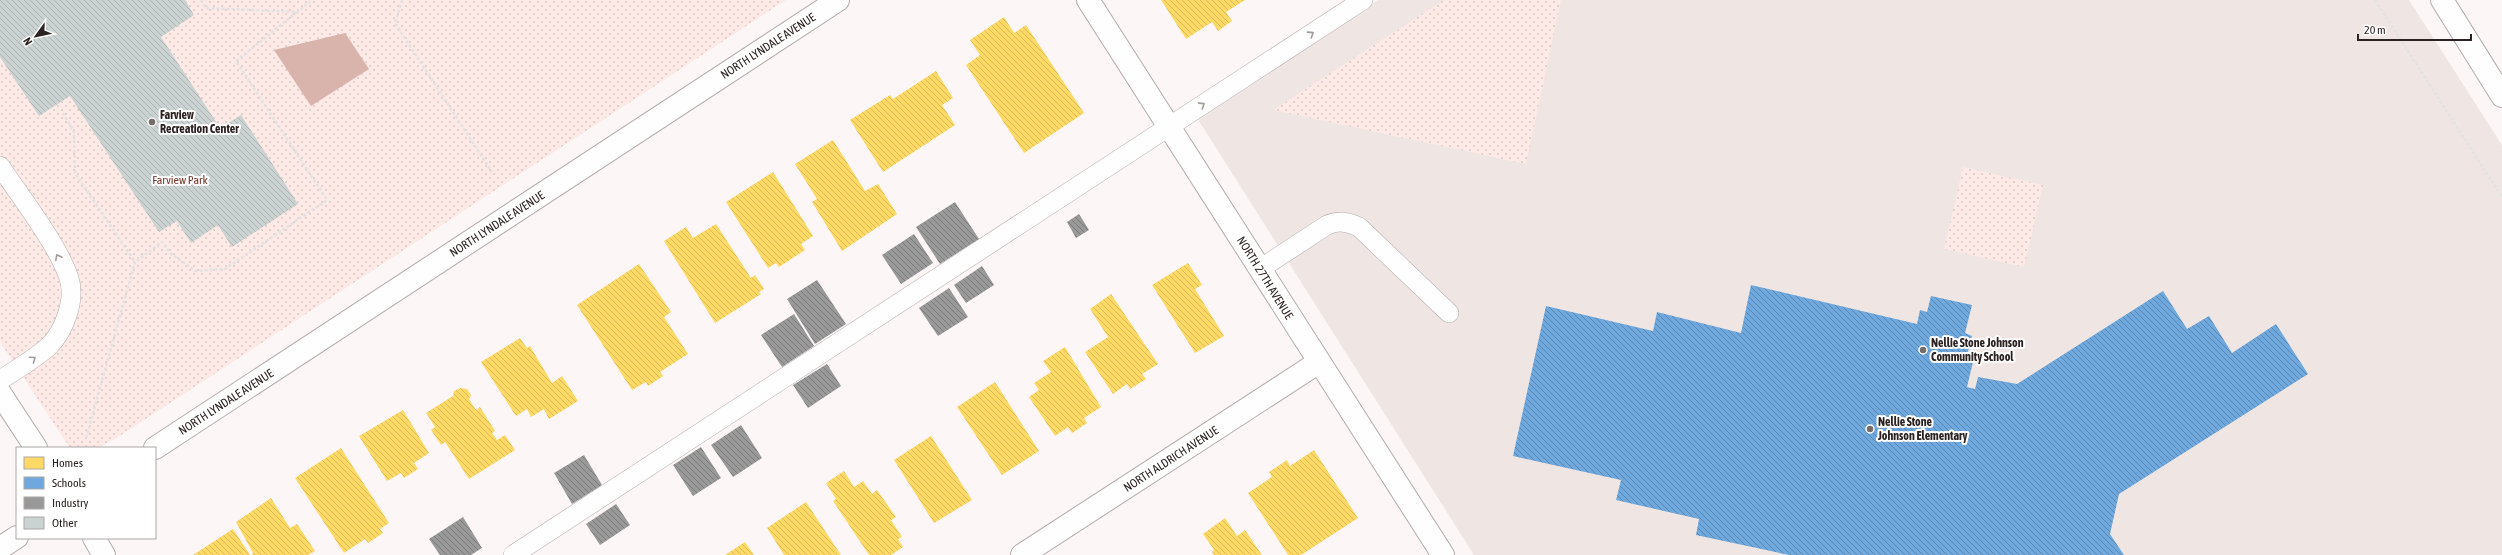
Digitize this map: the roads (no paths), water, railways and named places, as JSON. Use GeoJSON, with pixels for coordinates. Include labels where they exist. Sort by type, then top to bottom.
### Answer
{"type":"FeatureCollection","features":[{"type":"Feature","properties":{"kind":"street","name":"NORTH LYNDALE AVENUE"},"geometry":{"type":"LineString","coordinates":[[156,447],[838,0]]}},
{"type":"Feature","properties":{"kind":"street","name":"NORTH 27TH AVENUE"},"geometry":{"type":"LineString","coordinates":[[1088,0],[1443,555]]}},
{"type":"Feature","properties":{"kind":"street"},"geometry":{"type":"LineString","coordinates":[[2442,0],[2502,96]]}},
{"type":"Feature","properties":{"kind":"street","name":"NORTH ALDRICH AVENUE"},"geometry":{"type":"LineString","coordinates":[[1022,555],[1319,362]]}},
{"type":"Feature","properties":{"kind":"street"},"geometry":{"type":"LineString","coordinates":[[0,393],[35,447]]}},
{"type":"Feature","properties":{"kind":"street"},"geometry":{"type":"LineString","coordinates":[[0,548],[16,538]]}},
{"type":"Feature","properties":{"kind":"street"},"geometry":{"type":"LineString","coordinates":[[95,539],[104,555]]}},
{"type":"Feature","properties":{"kind":"lane"},"geometry":{"type":"LineString","coordinates":[[513,555],[1363,0]]}},
{"type":"Feature","properties":{"kind":"lane"},"geometry":{"type":"LineString","coordinates":[[0,166],[57,254],[69,278],[70,293],[67,316],[59,334],[48,347],[34,358],[0,380]]}},
{"type":"Feature","properties":{"kind":"lane"},"geometry":{"type":"LineString","coordinates":[[1260,269],[1327,224],[1347,222],[1359,227],[1449,313]]}},
{"type":"Feature","properties":{"kind":"place","name":"Farview Recreation Center"},"geometry":{"type":"Point","coordinates":[152,122]}},
{"type":"Feature","properties":{"kind":"place","name":"Nellie Stone Johnson Community School"},"geometry":{"type":"Point","coordinates":[1923,350]}},
{"type":"Feature","properties":{"kind":"place","name":"Nellie Stone Johnson Elementary"},"geometry":{"type":"Point","coordinates":[1870,429]}},
{"type":"Feature","properties":{"kind":"park label","name":"Farview Park"},"geometry":{"type":"Point","coordinates":[180,180]}}]}
